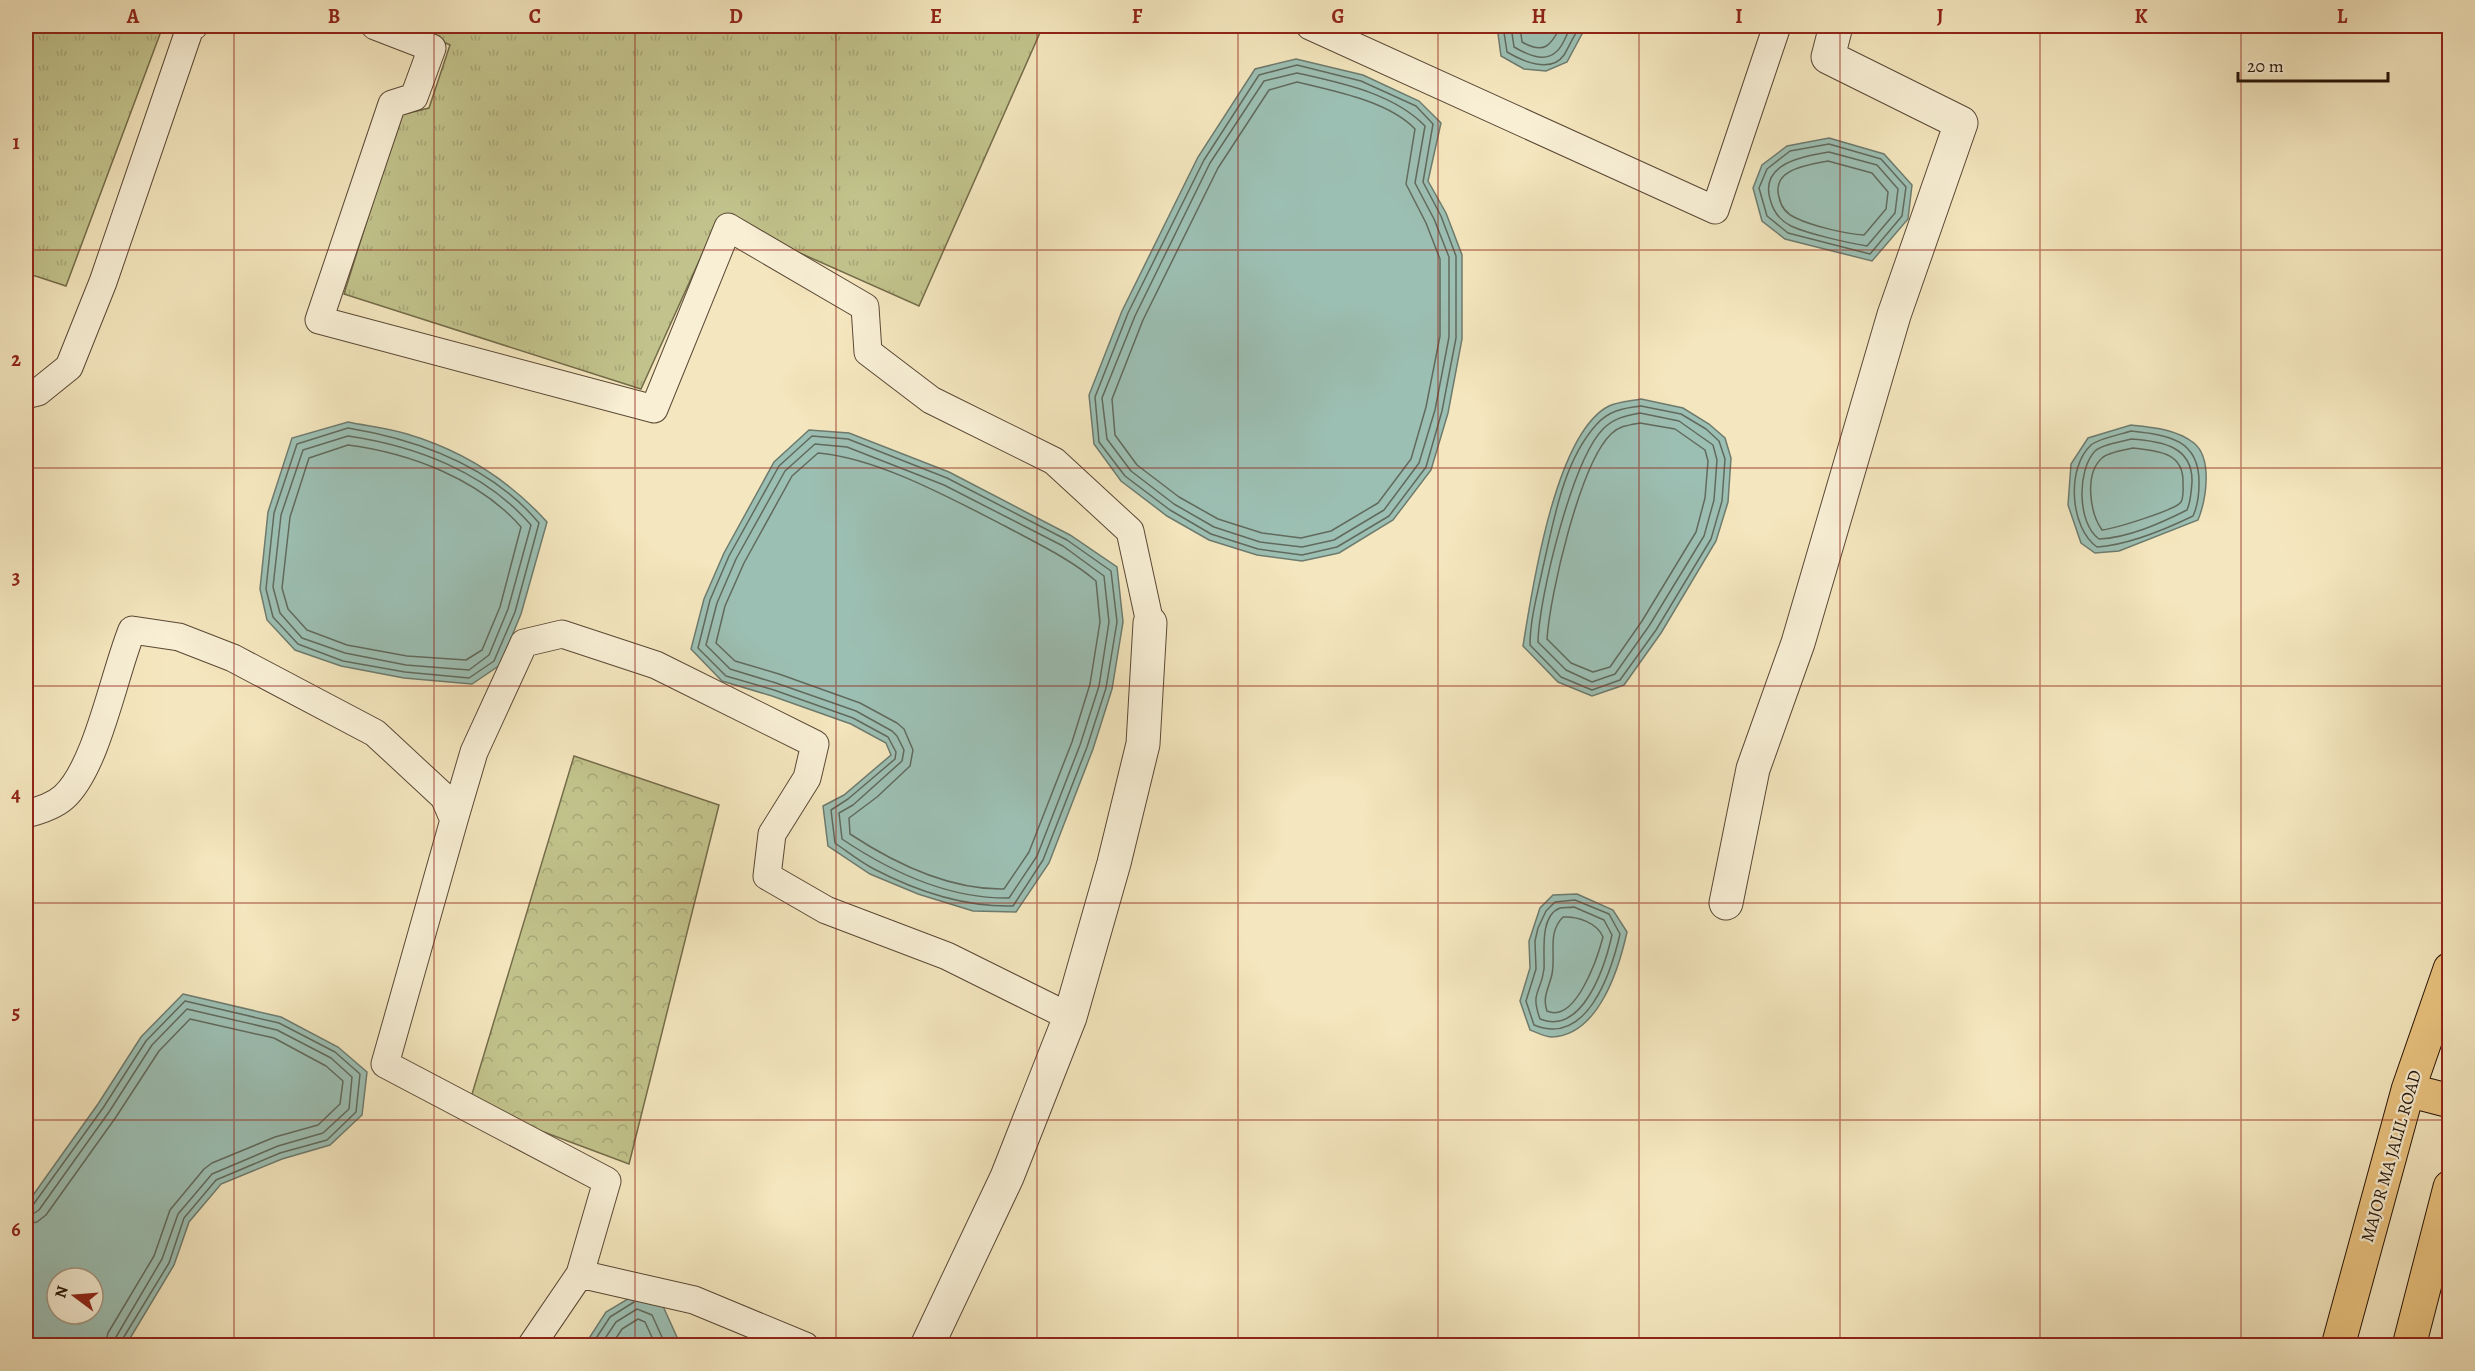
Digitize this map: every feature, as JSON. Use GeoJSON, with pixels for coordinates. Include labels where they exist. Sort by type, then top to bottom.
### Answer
{"type":"FeatureCollection","features":[{"type":"Feature","properties":{"kind":"main road","name":"MAJOR MA JALIL ROAD"},"geometry":{"type":"LineString","coordinates":[[2338,1346],[2408,1090],[2450,969]]}},
{"type":"Feature","properties":{"kind":"main road"},"geometry":{"type":"LineString","coordinates":[[2408,1090],[2450,1101]]}},
{"type":"Feature","properties":{"kind":"main road"},"geometry":{"type":"LineString","coordinates":[[2409,1346],[2450,1186]]}},
{"type":"Feature","properties":{"kind":"street"},"geometry":{"type":"LineString","coordinates":[[1726,903],[1754,769],[1798,643],[1894,315],[1961,123],[1828,57],[1836,26]]}},
{"type":"Feature","properties":{"kind":"street"},"geometry":{"type":"LineString","coordinates":[[927,1346],[1008,1177],[1070,1017],[1114,863],[1143,744],[1150,623]]}},
{"type":"Feature","properties":{"kind":"lane"},"geometry":{"type":"LineString","coordinates":[[26,395],[38,393],[69,367],[104,282],[190,28],[194,26]]}},
{"type":"Feature","properties":{"kind":"lane"},"geometry":{"type":"LineString","coordinates":[[375,26],[432,48],[414,97],[392,104],[319,320],[654,409],[728,227],[865,307],[868,352],[931,400],[1054,461],[1130,531],[1150,623]]}},
{"type":"Feature","properties":{"kind":"lane"},"geometry":{"type":"LineString","coordinates":[[1310,26],[1715,210],[1777,26]]}},
{"type":"Feature","properties":{"kind":"lane"},"geometry":{"type":"LineString","coordinates":[[26,814],[39,811],[63,798],[86,769],[120,660],[132,630],[178,637],[233,658],[375,733],[444,797],[454,820]]}},
{"type":"Feature","properties":{"kind":"lane"},"geometry":{"type":"LineString","coordinates":[[531,1346],[580,1274],[606,1181],[385,1064],[474,752],[524,643],[562,634],[656,665],[816,744],[807,777],[772,834],[767,876],[826,910],[947,956],[1070,1017]]}},
{"type":"Feature","properties":{"kind":"lane"},"geometry":{"type":"LineString","coordinates":[[580,1274],[694,1300],[805,1346]]}},
{"type":"Feature","properties":{"kind":"green space"},"geometry":{"type":"Polygon","coordinates":[[[26,26],[163,26],[66,286],[26,273],[26,26]]]}},
{"type":"Feature","properties":{"kind":"green space"},"geometry":{"type":"Polygon","coordinates":[[[407,26],[1043,26],[919,306],[719,217],[641,389],[344,294],[400,115],[429,108],[450,45],[407,26]]]}},
{"type":"Feature","properties":{"kind":"green space"},"geometry":{"type":"Polygon","coordinates":[[[574,756],[719,805],[629,1164],[469,1104],[574,756]]]}},
{"type":"Feature","properties":{"kind":"water"},"geometry":{"type":"Polygon","coordinates":[[[1497,26],[1590,26],[1582,34],[1567,62],[1546,71],[1524,69],[1501,56],[1497,26]]]}},
{"type":"Feature","properties":{"kind":"water"},"geometry":{"type":"Polygon","coordinates":[[[1296,59],[1363,75],[1419,101],[1441,123],[1428,181],[1446,213],[1462,255],[1462,339],[1448,413],[1431,470],[1393,520],[1339,553],[1302,561],[1257,555],[1209,540],[1167,516],[1121,481],[1094,444],[1089,395],[1122,311],[1198,157],[1255,69],[1296,59]]]}},
{"type":"Feature","properties":{"kind":"water"},"geometry":{"type":"Polygon","coordinates":[[[1829,138],[1884,154],[1912,185],[1908,219],[1872,261],[1785,239],[1762,221],[1753,188],[1762,165],[1787,146],[1829,138]]]}},
{"type":"Feature","properties":{"kind":"water"},"geometry":{"type":"Polygon","coordinates":[[[1641,399],[1683,408],[1709,424],[1725,438],[1731,458],[1728,502],[1716,541],[1661,633],[1624,685],[1592,696],[1558,682],[1523,646],[1527,621],[1549,515],[1560,479],[1574,447],[1590,422],[1609,406],[1641,399]]]}},
{"type":"Feature","properties":{"kind":"water"},"geometry":{"type":"Polygon","coordinates":[[[348,422],[407,434],[465,458],[517,493],[547,522],[521,614],[500,665],[472,684],[404,678],[341,666],[295,650],[267,620],[260,589],[268,512],[292,438],[348,422]]]}},
{"type":"Feature","properties":{"kind":"water"},"geometry":{"type":"Polygon","coordinates":[[[2131,425],[2172,432],[2187,438],[2200,450],[2206,469],[2201,512],[2198,520],[2119,551],[2095,553],[2081,543],[2068,505],[2071,464],[2088,438],[2131,425]]]}},
{"type":"Feature","properties":{"kind":"water"},"geometry":{"type":"Polygon","coordinates":[[[809,430],[849,433],[949,472],[1070,535],[1117,567],[1123,622],[1112,689],[1093,749],[1049,863],[1016,912],[973,911],[918,894],[870,874],[828,846],[823,806],[844,795],[891,755],[886,743],[851,724],[722,681],[691,649],[704,599],[724,553],[774,462],[809,430]]]}},
{"type":"Feature","properties":{"kind":"water"},"geometry":{"type":"Polygon","coordinates":[[[1577,894],[1613,910],[1627,932],[1612,981],[1594,1012],[1582,1025],[1568,1033],[1549,1037],[1530,1030],[1520,1001],[1530,968],[1529,941],[1540,908],[1553,895],[1577,894]]]}},
{"type":"Feature","properties":{"kind":"water"},"geometry":{"type":"Polygon","coordinates":[[[183,994],[281,1017],[338,1047],[367,1072],[362,1115],[330,1145],[282,1159],[221,1184],[189,1222],[174,1265],[126,1345],[26,1345],[26,1205],[98,1104],[141,1037],[183,994]]]}},
{"type":"Feature","properties":{"kind":"water"},"geometry":{"type":"Polygon","coordinates":[[[636,1294],[662,1304],[681,1346],[584,1346],[606,1312],[636,1294]]]}}]}
